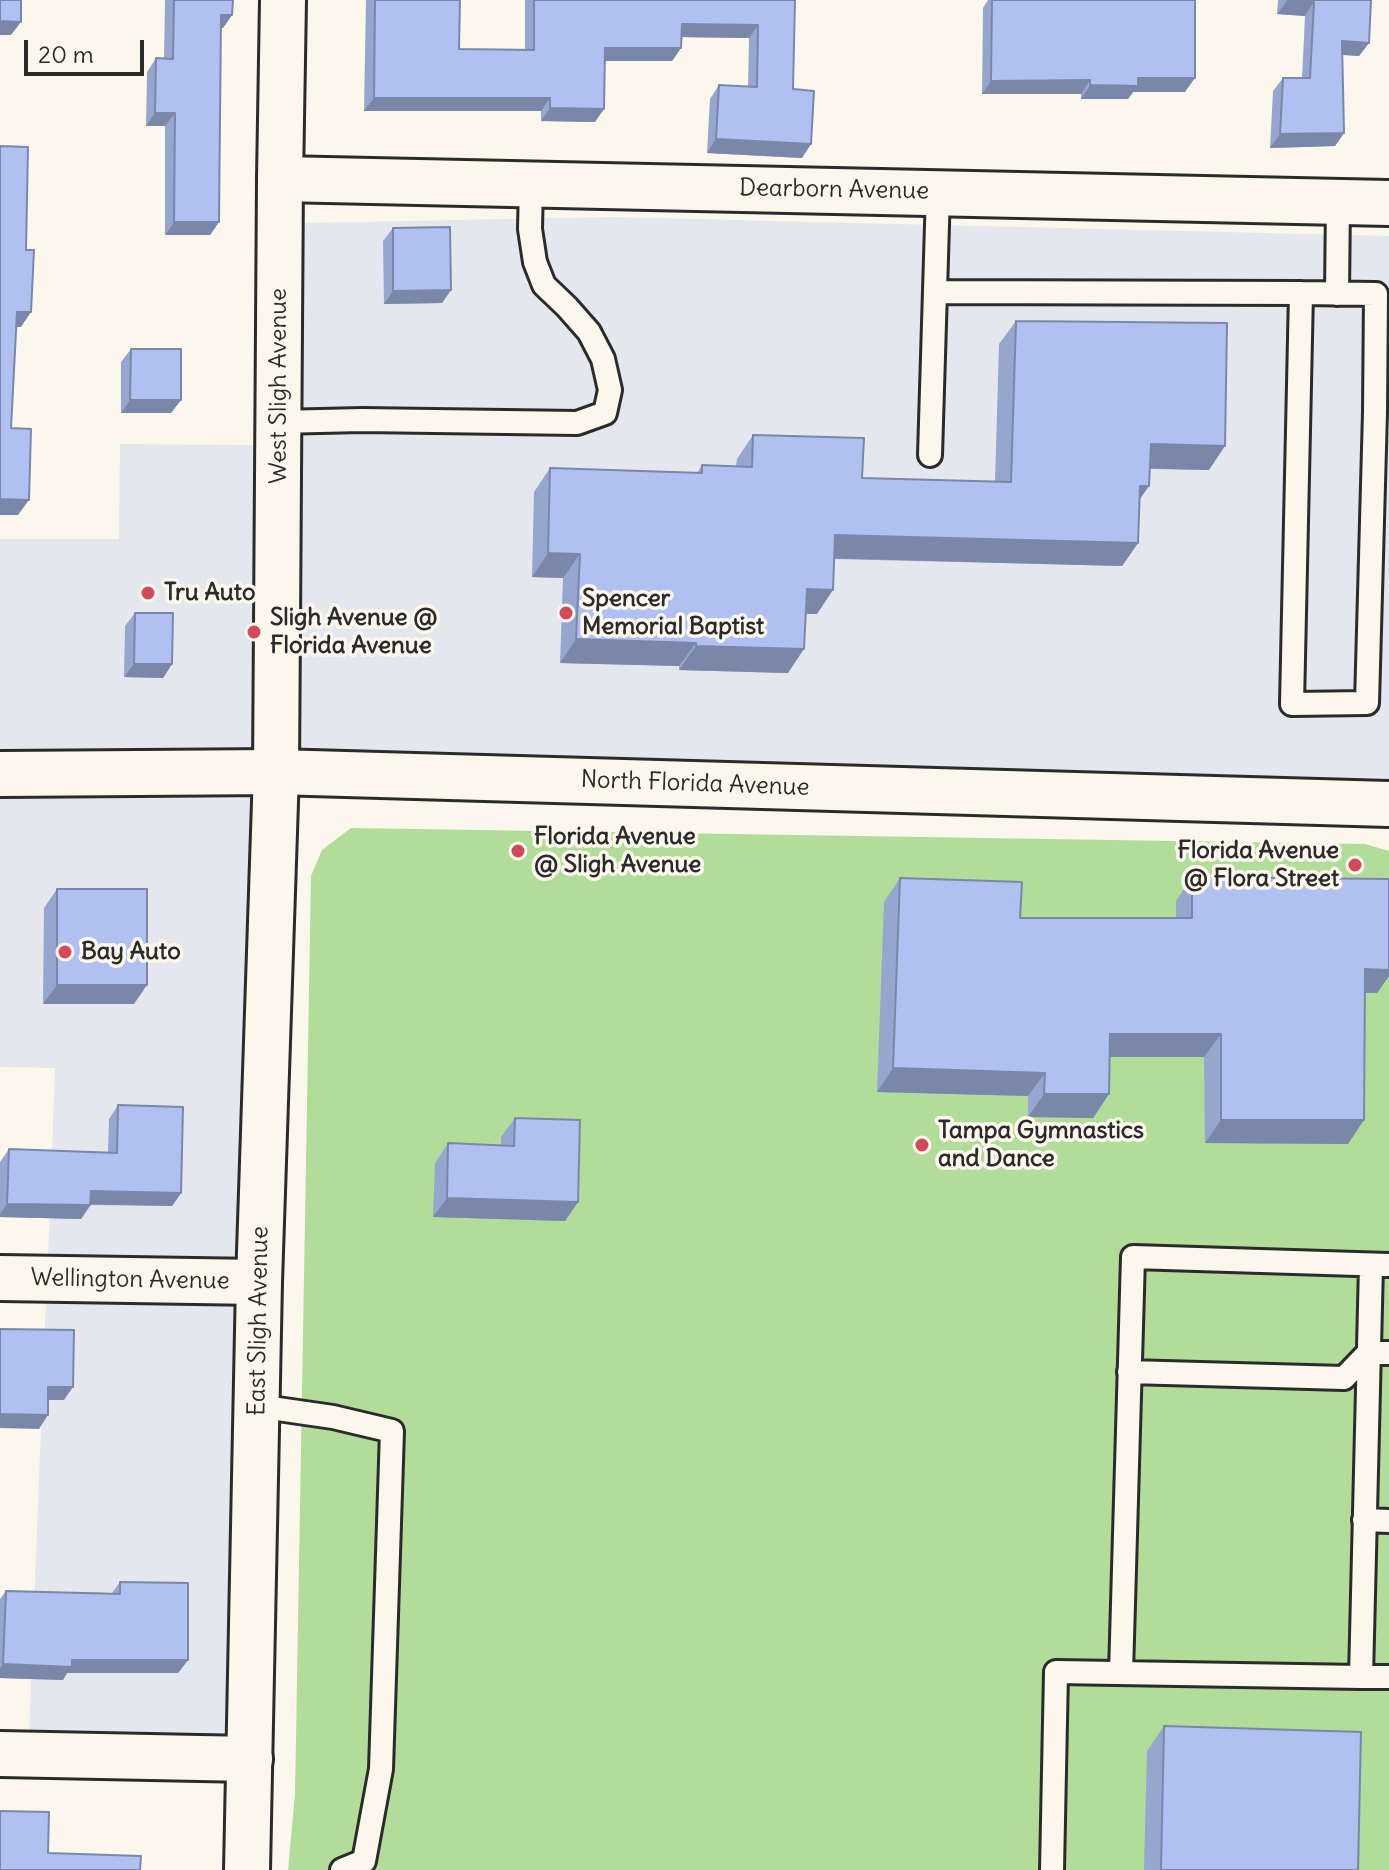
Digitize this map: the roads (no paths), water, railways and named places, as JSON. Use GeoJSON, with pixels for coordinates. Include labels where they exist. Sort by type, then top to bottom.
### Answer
{"type":"FeatureCollection","features":[{"type":"Feature","properties":{"kind":"main road","name":"West Sligh Avenue"},"geometry":{"type":"LineString","coordinates":[[276,772],[283,0]]}},
{"type":"Feature","properties":{"kind":"main road","name":"Dearborn Avenue"},"geometry":{"type":"LineString","coordinates":[[280,179],[1389,203]]}},
{"type":"Feature","properties":{"kind":"main road","name":"North Florida Avenue"},"geometry":{"type":"LineString","coordinates":[[0,774],[276,772],[1389,804]]}},
{"type":"Feature","properties":{"kind":"main road","name":"East Sligh Avenue"},"geometry":{"type":"LineString","coordinates":[[247,1870],[259,1282],[276,772]]}},
{"type":"Feature","properties":{"kind":"main road","name":"Wellington Avenue"},"geometry":{"type":"LineString","coordinates":[[0,1278],[259,1282]]}},
{"type":"Feature","properties":{"kind":"main road"},"geometry":{"type":"LineString","coordinates":[[0,1754],[250,1759]]}},
{"type":"Feature","properties":{"kind":"lane"},"geometry":{"type":"LineString","coordinates":[[278,422],[577,423],[605,413],[610,390],[603,359],[589,332],[544,285],[535,262],[530,229],[531,184]]}},
{"type":"Feature","properties":{"kind":"lane"},"geometry":{"type":"LineString","coordinates":[[930,455],[938,192]]}},
{"type":"Feature","properties":{"kind":"lane"},"geometry":{"type":"LineString","coordinates":[[1337,294],[1338,202]]}},
{"type":"Feature","properties":{"kind":"lane"},"geometry":{"type":"LineString","coordinates":[[935,292],[1301,293],[1376,294],[1382,413],[1367,703],[1292,704],[1301,293]]}},
{"type":"Feature","properties":{"kind":"lane"},"geometry":{"type":"LineString","coordinates":[[1121,1673],[1133,1257],[1380,1265],[1379,1353],[1364,1520],[1361,1677]]}},
{"type":"Feature","properties":{"kind":"lane"},"geometry":{"type":"LineString","coordinates":[[1129,1372],[1344,1378],[1379,1353]]}},
{"type":"Feature","properties":{"kind":"lane"},"geometry":{"type":"LineString","coordinates":[[257,1406],[333,1417],[392,1431],[381,1769],[364,1861],[342,1870]]}},
{"type":"Feature","properties":{"kind":"lane"},"geometry":{"type":"LineString","coordinates":[[1364,1520],[1389,1521]]}},
{"type":"Feature","properties":{"kind":"lane"},"geometry":{"type":"LineString","coordinates":[[1052,1870],[1056,1672],[1389,1677]]}},
{"type":"Feature","properties":{"kind":"place","name":"Tru Auto"},"geometry":{"type":"Point","coordinates":[148,593]}},
{"type":"Feature","properties":{"kind":"place","name":"Spencer Memorial Baptist"},"geometry":{"type":"Point","coordinates":[566,613]}},
{"type":"Feature","properties":{"kind":"place","name":"Sligh Avenue @ Florida Avenue"},"geometry":{"type":"Point","coordinates":[254,632]}},
{"type":"Feature","properties":{"kind":"place","name":"Florida Avenue @ Sligh Avenue"},"geometry":{"type":"Point","coordinates":[518,851]}},
{"type":"Feature","properties":{"kind":"place","name":"Florida Avenue @ Flora Street"},"geometry":{"type":"Point","coordinates":[1355,865]}},
{"type":"Feature","properties":{"kind":"place","name":"Bay Auto"},"geometry":{"type":"Point","coordinates":[65,952]}},
{"type":"Feature","properties":{"kind":"place","name":"Tampa Gymnastics and Dance"},"geometry":{"type":"Point","coordinates":[922,1145]}}]}
